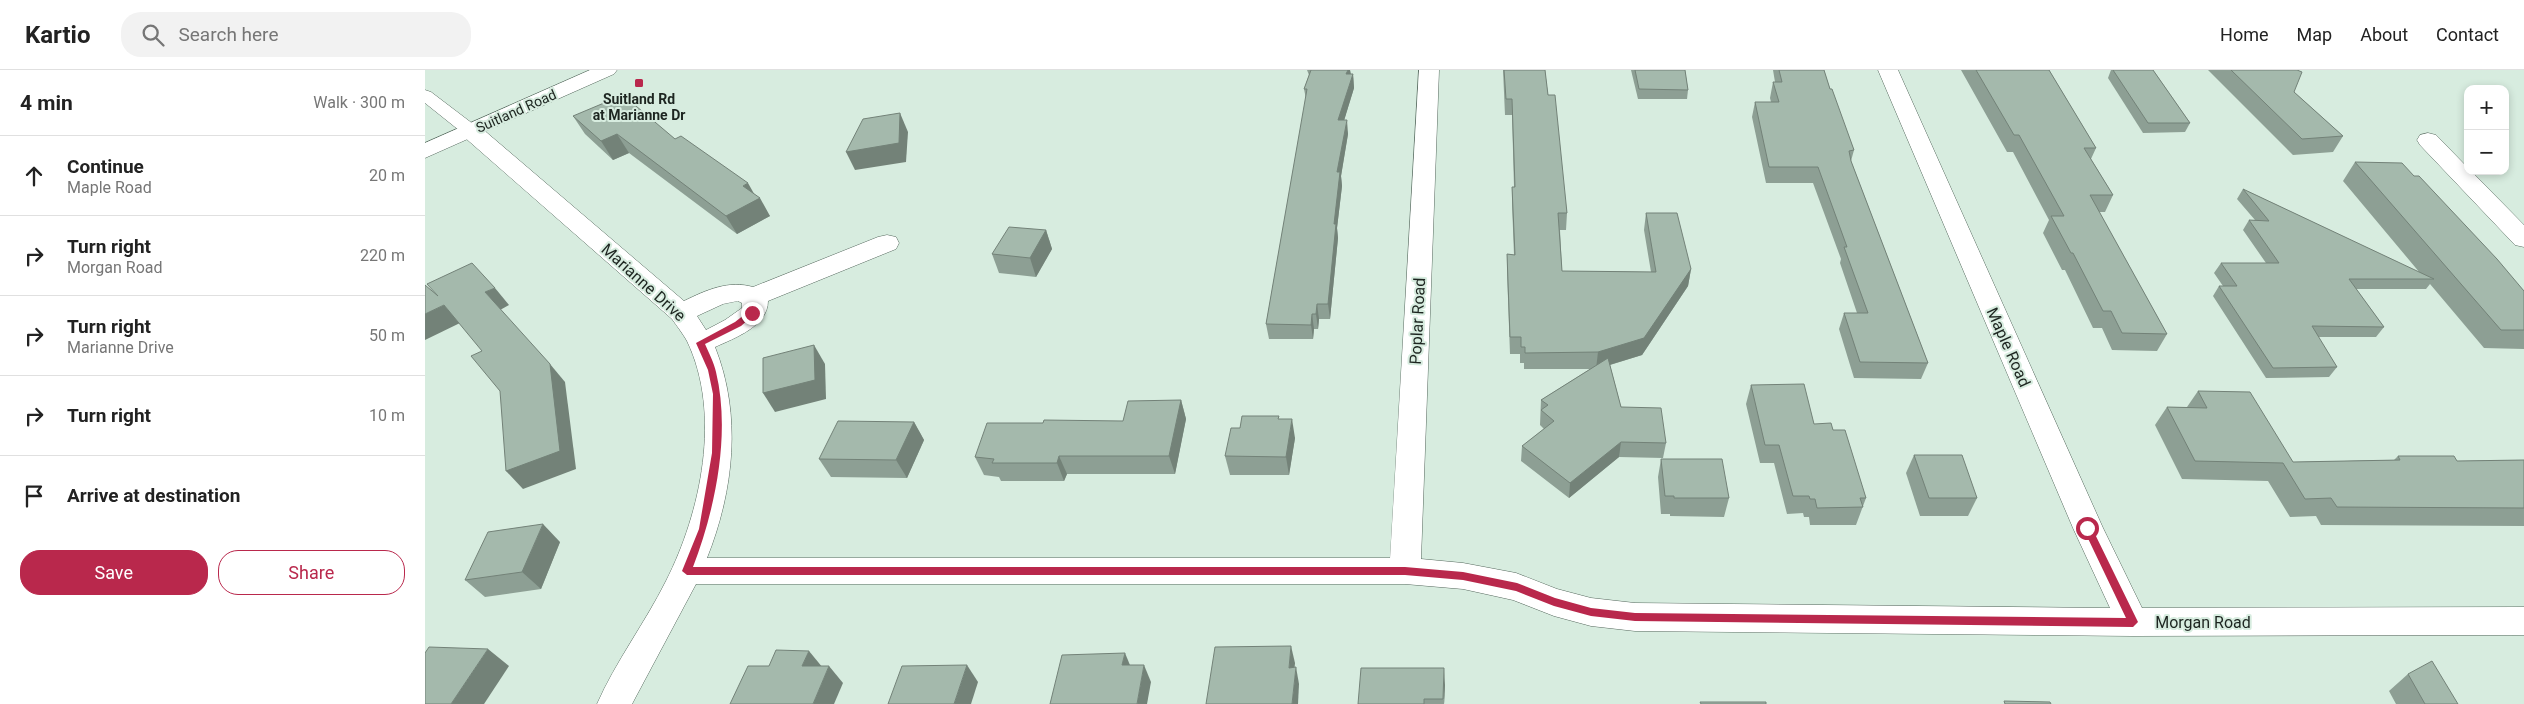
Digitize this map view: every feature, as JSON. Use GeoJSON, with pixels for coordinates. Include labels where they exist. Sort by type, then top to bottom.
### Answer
{"type":"FeatureCollection","features":[{"type":"Feature","properties":{"kind":"street","name":"Suitland Road"},"geometry":{"type":"LineString","coordinates":[[425,151],[607,70]]}},
{"type":"Feature","properties":{"kind":"street","name":"Poplar Road"},"geometry":{"type":"LineString","coordinates":[[1405,571],[1429,70]]}},
{"type":"Feature","properties":{"kind":"street","name":"Maple Road"},"geometry":{"type":"LineString","coordinates":[[1888,70],[2087,528],[2133,622]]}},
{"type":"Feature","properties":{"kind":"street","name":"Marianne Drive"},"geometry":{"type":"LineString","coordinates":[[471,131],[681,313],[691,324],[712,370],[717,394],[717,453],[703,529],[687,571],[614,704]]}},
{"type":"Feature","properties":{"kind":"street"},"geometry":{"type":"LineString","coordinates":[[2428,140],[2524,239]]}},
{"type":"Feature","properties":{"kind":"street"},"geometry":{"type":"LineString","coordinates":[[753,297],[887,243]]}},
{"type":"Feature","properties":{"kind":"street"},"geometry":{"type":"LineString","coordinates":[[681,313],[725,294],[735,292],[753,297],[756,303],[755,309],[745,320],[700,343]]}},
{"type":"Feature","properties":{"kind":"street","name":"Morgan Road"},"geometry":{"type":"LineString","coordinates":[[687,571],[1405,571],[1463,576],[1517,587],[1554,602],[1591,612],[1635,617],[2133,622],[2524,620]]}},
{"type":"Feature","properties":{"kind":"lane"},"geometry":{"type":"LineString","coordinates":[[425,95],[471,131]]}},
{"type":"Feature","properties":{"kind":"building"},"geometry":{"type":"Polygon","coordinates":[[[1311,70],[1348,70],[1346,74],[1353,74],[1338,120],[1347,120],[1337,172],[1340,172],[1328,304],[1317,304],[1316,314],[1312,314],[1311,325],[1266,324],[1307,89],[1304,89],[1311,70]]]}},
{"type":"Feature","properties":{"kind":"building"},"geometry":{"type":"Polygon","coordinates":[[[1504,70],[1545,70],[1548,95],[1555,95],[1567,213],[1558,213],[1562,271],[1656,272],[1646,213],[1677,213],[1691,269],[1644,338],[1598,352],[1525,353],[1525,347],[1521,347],[1521,337],[1510,337],[1507,254],[1515,255],[1512,187],[1515,187],[1512,99],[1506,99],[1504,70]]]}},
{"type":"Feature","properties":{"kind":"building"},"geometry":{"type":"Polygon","coordinates":[[[1635,70],[1685,70],[1688,90],[1639,89],[1635,70]]]}},
{"type":"Feature","properties":{"kind":"building"},"geometry":{"type":"Polygon","coordinates":[[[1779,70],[1824,70],[1854,150],[1849,151],[1851,161],[1928,363],[1860,362],[1844,313],[1868,313],[1844,247],[1847,247],[1818,167],[1769,167],[1755,102],[1779,102],[1773,82],[1782,82],[1779,70]]]}},
{"type":"Feature","properties":{"kind":"building"},"geometry":{"type":"Polygon","coordinates":[[[1976,70],[2049,70],[2096,148],[2084,148],[2113,195],[2090,195],[2167,334],[2122,333],[2111,311],[2103,311],[2073,253],[2071,253],[2051,216],[2064,216],[2019,135],[2014,135],[1976,70]]]}},
{"type":"Feature","properties":{"kind":"building"},"geometry":{"type":"Polygon","coordinates":[[[2113,70],[2153,70],[2190,123],[2148,123],[2113,70]]]}},
{"type":"Feature","properties":{"kind":"building"},"geometry":{"type":"Polygon","coordinates":[[[2231,70],[2297,70],[2302,72],[2294,92],[2343,136],[2302,139],[2231,70]]]}},
{"type":"Feature","properties":{"kind":"building"},"geometry":{"type":"Polygon","coordinates":[[[623,95],[675,139],[681,136],[748,183],[743,186],[760,198],[726,216],[617,134],[601,141],[573,116],[623,95]]]}},
{"type":"Feature","properties":{"kind":"building"},"geometry":{"type":"Polygon","coordinates":[[[900,113],[899,143],[846,152],[863,119],[900,113]]]}},
{"type":"Feature","properties":{"kind":"building"},"geometry":{"type":"Polygon","coordinates":[[[2355,162],[2402,163],[2414,176],[2419,176],[2497,259],[2524,291],[2524,330],[2501,330],[2355,162]]]}},
{"type":"Feature","properties":{"kind":"building"},"geometry":{"type":"Polygon","coordinates":[[[2243,189],[2434,279],[2349,279],[2384,327],[2312,326],[2337,367],[2273,368],[2219,286],[2237,286],[2221,263],[2279,263],[2249,220],[2269,221],[2243,189]]]}},
{"type":"Feature","properties":{"kind":"building"},"geometry":{"type":"Polygon","coordinates":[[[1009,227],[1046,230],[1030,258],[992,254],[1009,227]]]}},
{"type":"Feature","properties":{"kind":"building"},"geometry":{"type":"Polygon","coordinates":[[[472,263],[495,288],[485,292],[550,364],[560,451],[506,471],[500,391],[471,356],[482,351],[444,305],[425,314],[425,285],[438,296],[427,284],[472,263]]]}},
{"type":"Feature","properties":{"kind":"building"},"geometry":{"type":"Polygon","coordinates":[[[814,345],[815,380],[763,393],[763,358],[814,345]]]}},
{"type":"Feature","properties":{"kind":"building"},"geometry":{"type":"Polygon","coordinates":[[[1608,358],[1621,407],[1661,408],[1666,443],[1621,442],[1570,483],[1522,446],[1554,421],[1541,410],[1548,405],[1541,400],[1608,358]]]}},
{"type":"Feature","properties":{"kind":"building"},"geometry":{"type":"Polygon","coordinates":[[[1804,384],[1814,424],[1831,423],[1833,430],[1845,430],[1866,498],[1860,498],[1863,507],[1817,508],[1815,499],[1810,499],[1809,496],[1793,496],[1779,445],[1765,445],[1751,385],[1804,384]]]}},
{"type":"Feature","properties":{"kind":"building"},"geometry":{"type":"Polygon","coordinates":[[[2198,391],[2250,392],[2293,462],[2400,460],[2398,456],[2454,456],[2457,461],[2524,460],[2524,508],[2337,507],[2331,498],[2305,499],[2283,463],[2195,461],[2167,407],[2207,408],[2198,391]]]}},
{"type":"Feature","properties":{"kind":"building"},"geometry":{"type":"Polygon","coordinates":[[[1181,400],[1169,456],[1059,456],[1057,463],[992,463],[994,459],[975,457],[987,423],[1043,423],[1044,420],[1123,421],[1128,401],[1181,400]]]}},
{"type":"Feature","properties":{"kind":"building"},"geometry":{"type":"Polygon","coordinates":[[[1242,416],[1279,416],[1278,419],[1292,419],[1286,457],[1225,456],[1231,428],[1240,428],[1242,416]]]}},
{"type":"Feature","properties":{"kind":"building"},"geometry":{"type":"Polygon","coordinates":[[[838,421],[914,422],[896,460],[819,459],[838,421]]]}},
{"type":"Feature","properties":{"kind":"building"},"geometry":{"type":"Polygon","coordinates":[[[1914,455],[1962,455],[1977,498],[1929,498],[1914,455]]]}},
{"type":"Feature","properties":{"kind":"building"},"geometry":{"type":"Polygon","coordinates":[[[1661,459],[1722,459],[1729,498],[1674,498],[1674,496],[1665,496],[1661,459]]]}},
{"type":"Feature","properties":{"kind":"building"},"geometry":{"type":"Polygon","coordinates":[[[543,524],[522,572],[465,580],[488,532],[543,524]]]}},
{"type":"Feature","properties":{"kind":"building"},"geometry":{"type":"Polygon","coordinates":[[[1291,646],[1289,668],[1296,667],[1292,704],[1206,704],[1215,647],[1291,646]]]}},
{"type":"Feature","properties":{"kind":"building"},"geometry":{"type":"Polygon","coordinates":[[[429,647],[488,649],[451,704],[425,704],[425,653],[429,647]]]}},
{"type":"Feature","properties":{"kind":"building"},"geometry":{"type":"Polygon","coordinates":[[[776,650],[809,651],[802,666],[829,666],[813,704],[730,704],[748,666],[769,666],[776,650]]]}},
{"type":"Feature","properties":{"kind":"building"},"geometry":{"type":"Polygon","coordinates":[[[1125,653],[1122,665],[1144,665],[1137,704],[1050,704],[1062,655],[1125,653]]]}},
{"type":"Feature","properties":{"kind":"building"},"geometry":{"type":"Polygon","coordinates":[[[2432,661],[2458,704],[2425,704],[2408,674],[2432,661]]]}},
{"type":"Feature","properties":{"kind":"building"},"geometry":{"type":"Polygon","coordinates":[[[967,665],[954,704],[888,704],[902,666],[967,665]]]}},
{"type":"Feature","properties":{"kind":"building"},"geometry":{"type":"Polygon","coordinates":[[[1361,668],[1444,668],[1443,699],[1424,699],[1424,704],[1358,704],[1361,668]]]}},
{"type":"Feature","properties":{"kind":"building"},"geometry":{"type":"Polygon","coordinates":[[[2004,701],[2050,702],[2051,704],[2005,704],[2004,701]]]}},
{"type":"Feature","properties":{"kind":"building"},"geometry":{"type":"Polygon","coordinates":[[[1700,702],[1766,702],[1766,704],[1701,704],[1700,702]]]}},
{"type":"Feature","properties":{"kind":"place","name":"Suitland Rd at Marianne Dr"},"geometry":{"type":"Point","coordinates":[639,83]}},
{"type":"Feature","properties":{"kind":"route"},"geometry":{"type":"LineString","coordinates":[[752,313],[745,320],[700,343],[712,370],[717,394],[717,453],[703,529],[687,571],[1405,571],[1463,576],[1517,587],[1554,602],[1591,612],[1635,617],[2133,622],[2087,528]]}}]}
